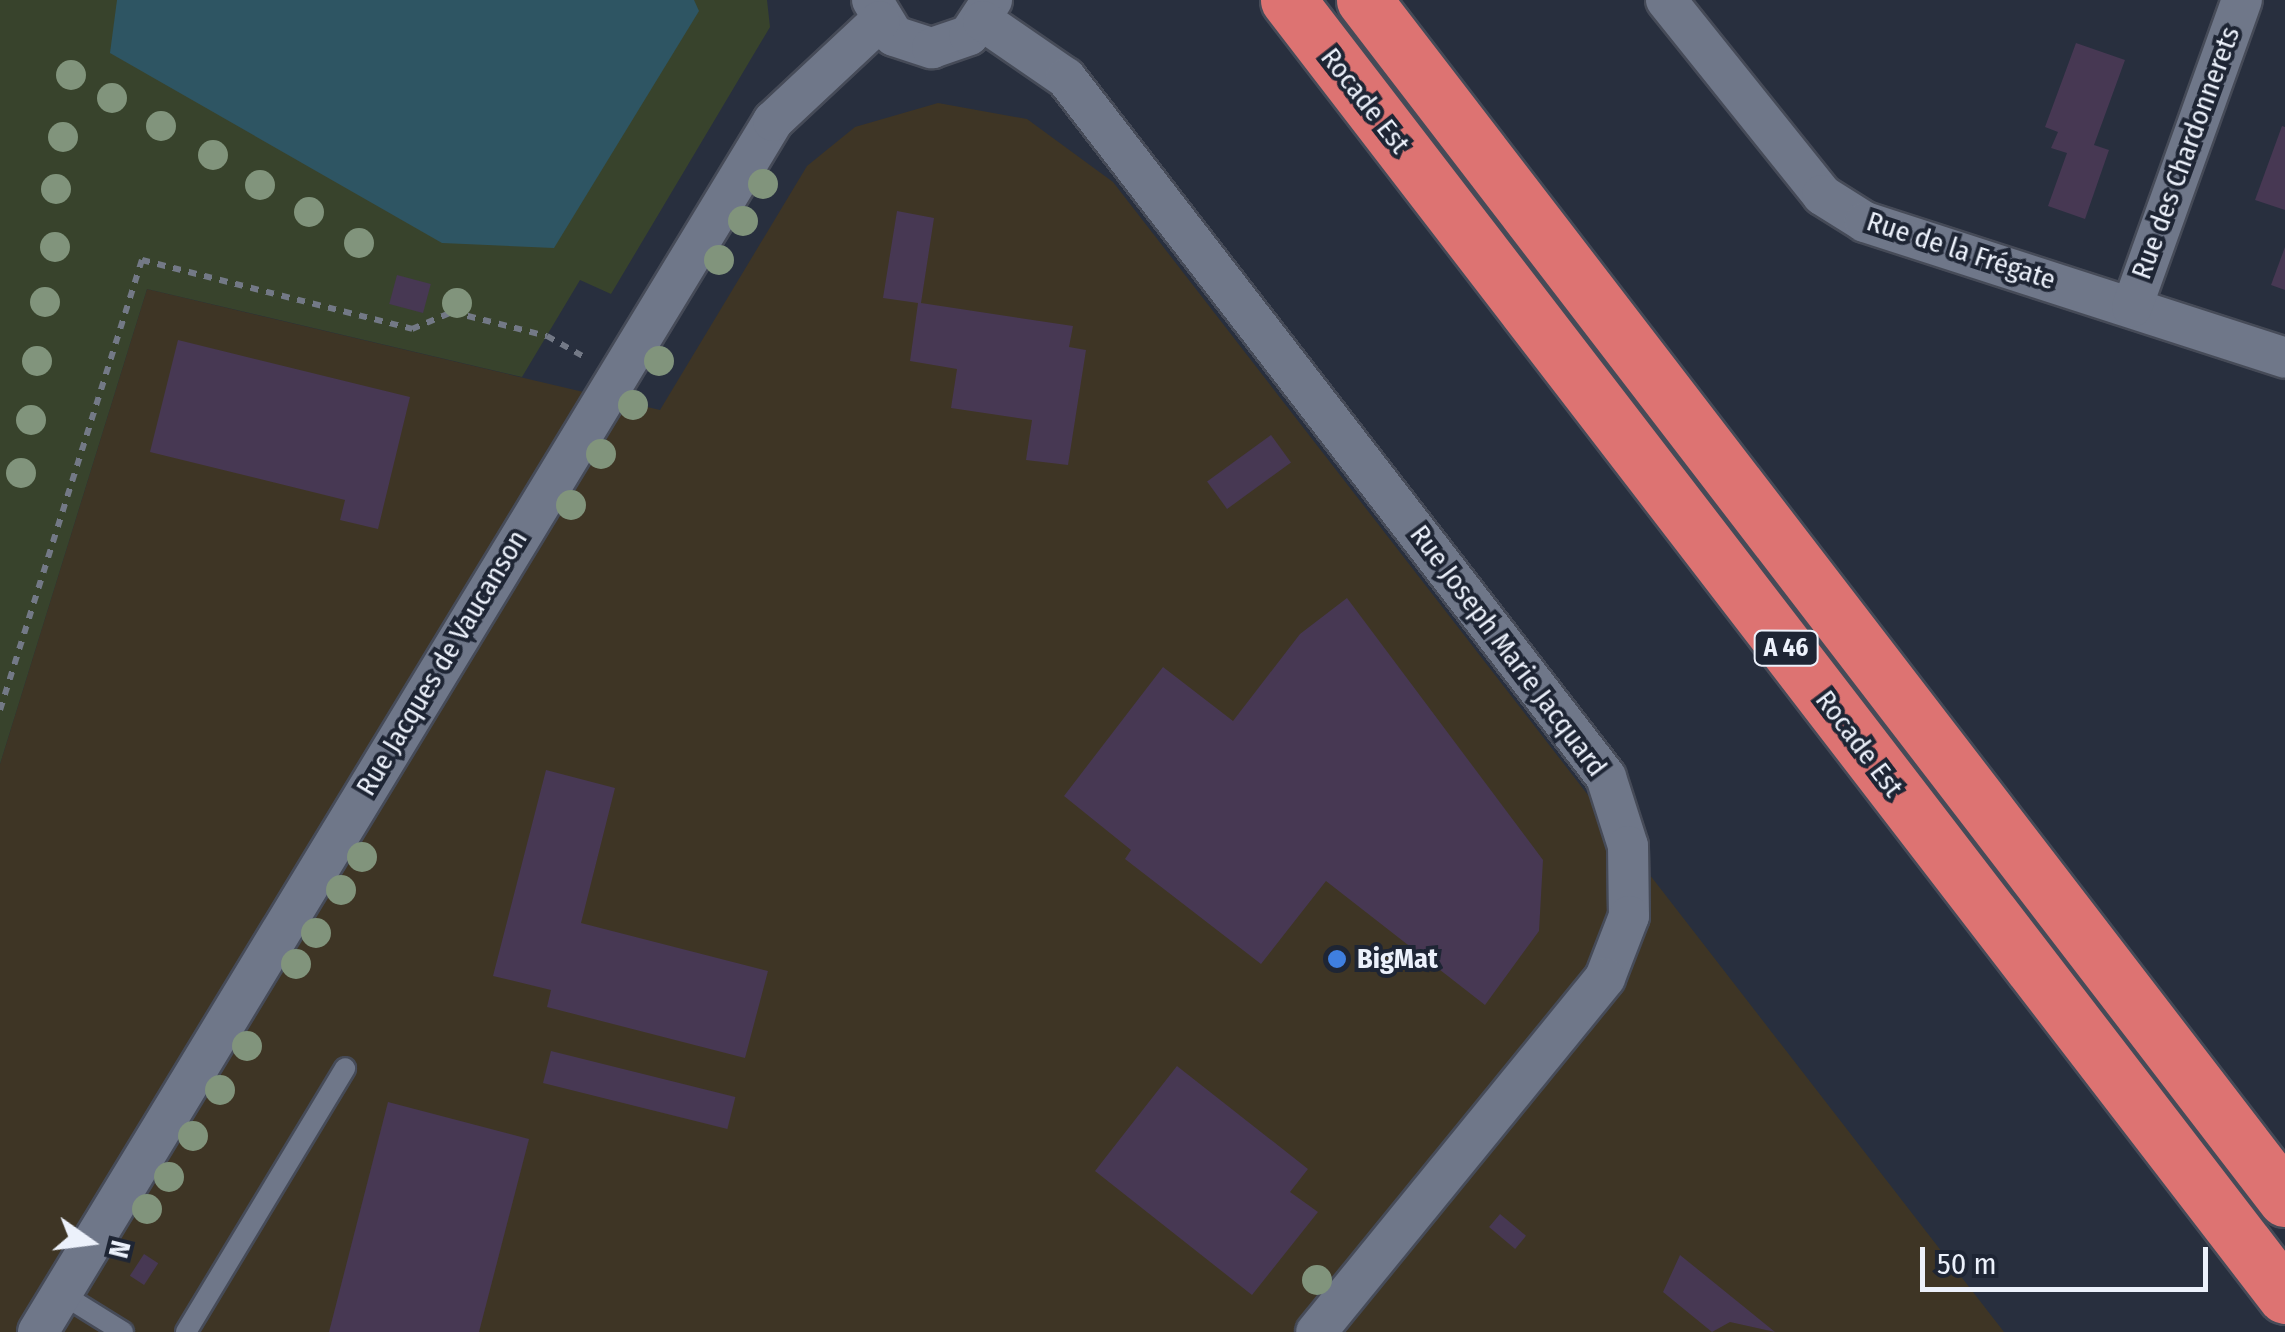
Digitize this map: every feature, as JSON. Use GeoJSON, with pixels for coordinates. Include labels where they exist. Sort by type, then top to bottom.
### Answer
{"type":"FeatureCollection","features":[{"type":"Feature","properties":{"kind":"highway","name":"Rocade Est"},"geometry":{"type":"LineString","coordinates":[[1288,0],[2285,1296]]}},
{"type":"Feature","properties":{"kind":"highway","name":"A 46"},"geometry":{"type":"LineString","coordinates":[[1364,0],[2285,1199]]}},
{"type":"Feature","properties":{"kind":"street","name":"Rue de la Frégate"},"geometry":{"type":"LineString","coordinates":[[1666,0],[1822,195],[1865,222],[2285,358]]}},
{"type":"Feature","properties":{"kind":"street","name":"Rue des Chardonnerets"},"geometry":{"type":"LineString","coordinates":[[2132,307],[2242,0]]}},
{"type":"Feature","properties":{"kind":"street"},"geometry":{"type":"LineString","coordinates":[[876,10],[932,48],[987,10]]}},
{"type":"Feature","properties":{"kind":"street","name":"Rue Jacques de Vaucanson"},"geometry":{"type":"LineString","coordinates":[[38,1332],[615,375],[773,121],[876,10]]}},
{"type":"Feature","properties":{"kind":"street","name":"Rue Joseph Marie Jacquard"},"geometry":{"type":"LineString","coordinates":[[987,10],[1066,78],[1606,776],[1628,846],[1629,916],[1604,978],[1316,1332]]}},
{"type":"Feature","properties":{"kind":"lane"},"geometry":{"type":"LineString","coordinates":[[186,1332],[345,1068]]}},
{"type":"Feature","properties":{"kind":"lane"},"geometry":{"type":"LineString","coordinates":[[62,1294],[123,1332]]}},
{"type":"Feature","properties":{"kind":"path"},"geometry":{"type":"LineString","coordinates":[[0,710],[142,260],[412,329],[452,312],[547,336],[615,375]]}},
{"type":"Feature","properties":{"kind":"shaded area"},"geometry":{"type":"Polygon","coordinates":[[[938,103],[1027,119],[1113,182],[2004,1332],[0,1332],[0,764],[147,289],[660,410],[807,166],[855,127],[938,103]]]}},
{"type":"Feature","properties":{"kind":"green space"},"geometry":{"type":"Polygon","coordinates":[[[0,0],[767,0],[770,27],[611,294],[580,280],[522,377],[147,289],[0,764],[0,0]]]}},
{"type":"Feature","properties":{"kind":"water"},"geometry":{"type":"Polygon","coordinates":[[[117,0],[694,0],[699,11],[554,248],[442,243],[110,53],[117,0]]]}},
{"type":"Feature","properties":{"kind":"building"},"geometry":{"type":"Polygon","coordinates":[[[2076,43],[2125,60],[2094,145],[2109,150],[2085,219],[2048,206],[2067,153],[2051,148],[2058,132],[2045,127],[2076,43]]]}},
{"type":"Feature","properties":{"kind":"building"},"geometry":{"type":"Polygon","coordinates":[[[2282,126],[2285,127],[2285,210],[2255,200],[2282,126]]]}},
{"type":"Feature","properties":{"kind":"building"},"geometry":{"type":"Polygon","coordinates":[[[897,211],[934,218],[921,303],[1073,326],[1069,347],[1086,350],[1068,465],[1026,460],[1032,420],[951,408],[957,369],[910,361],[918,303],[883,298],[897,211]]]}},
{"type":"Feature","properties":{"kind":"building"},"geometry":{"type":"Polygon","coordinates":[[[2285,247],[2285,290],[2271,285],[2285,247]]]}},
{"type":"Feature","properties":{"kind":"building"},"geometry":{"type":"Polygon","coordinates":[[[397,275],[431,284],[423,313],[389,304],[397,275]]]}},
{"type":"Feature","properties":{"kind":"building"},"geometry":{"type":"Polygon","coordinates":[[[178,340],[410,397],[378,529],[340,520],[345,500],[150,452],[178,340]]]}},
{"type":"Feature","properties":{"kind":"building"},"geometry":{"type":"Polygon","coordinates":[[[1271,435],[1291,463],[1227,509],[1207,481],[1271,435]]]}},
{"type":"Feature","properties":{"kind":"building"},"geometry":{"type":"Polygon","coordinates":[[[1347,598],[1543,860],[1539,931],[1485,1005],[1326,881],[1261,964],[1125,859],[1131,850],[1064,796],[1163,667],[1233,721],[1300,634],[1347,598]]]}},
{"type":"Feature","properties":{"kind":"building"},"geometry":{"type":"Polygon","coordinates":[[[546,770],[615,788],[581,923],[768,971],[745,1058],[547,1007],[551,990],[493,976],[546,770]]]}},
{"type":"Feature","properties":{"kind":"building"},"geometry":{"type":"Polygon","coordinates":[[[551,1051],[735,1097],[727,1129],[543,1083],[551,1051]]]}},
{"type":"Feature","properties":{"kind":"building"},"geometry":{"type":"Polygon","coordinates":[[[1177,1066],[1308,1169],[1290,1192],[1318,1212],[1252,1295],[1095,1171],[1177,1066]]]}},
{"type":"Feature","properties":{"kind":"building"},"geometry":{"type":"Polygon","coordinates":[[[388,1102],[529,1139],[479,1332],[329,1332],[388,1102]]]}},
{"type":"Feature","properties":{"kind":"building"},"geometry":{"type":"Polygon","coordinates":[[[1500,1214],[1526,1236],[1515,1249],[1489,1227],[1500,1214]]]}},
{"type":"Feature","properties":{"kind":"building"},"geometry":{"type":"Polygon","coordinates":[[[144,1254],[158,1263],[144,1285],[130,1276],[144,1254]]]}},
{"type":"Feature","properties":{"kind":"building"},"geometry":{"type":"Polygon","coordinates":[[[1680,1255],[1775,1332],[1730,1322],[1712,1332],[1663,1292],[1680,1255]]]}},
{"type":"Feature","properties":{"kind":"place","name":"BigMat"},"geometry":{"type":"Point","coordinates":[1337,959]}}]}
